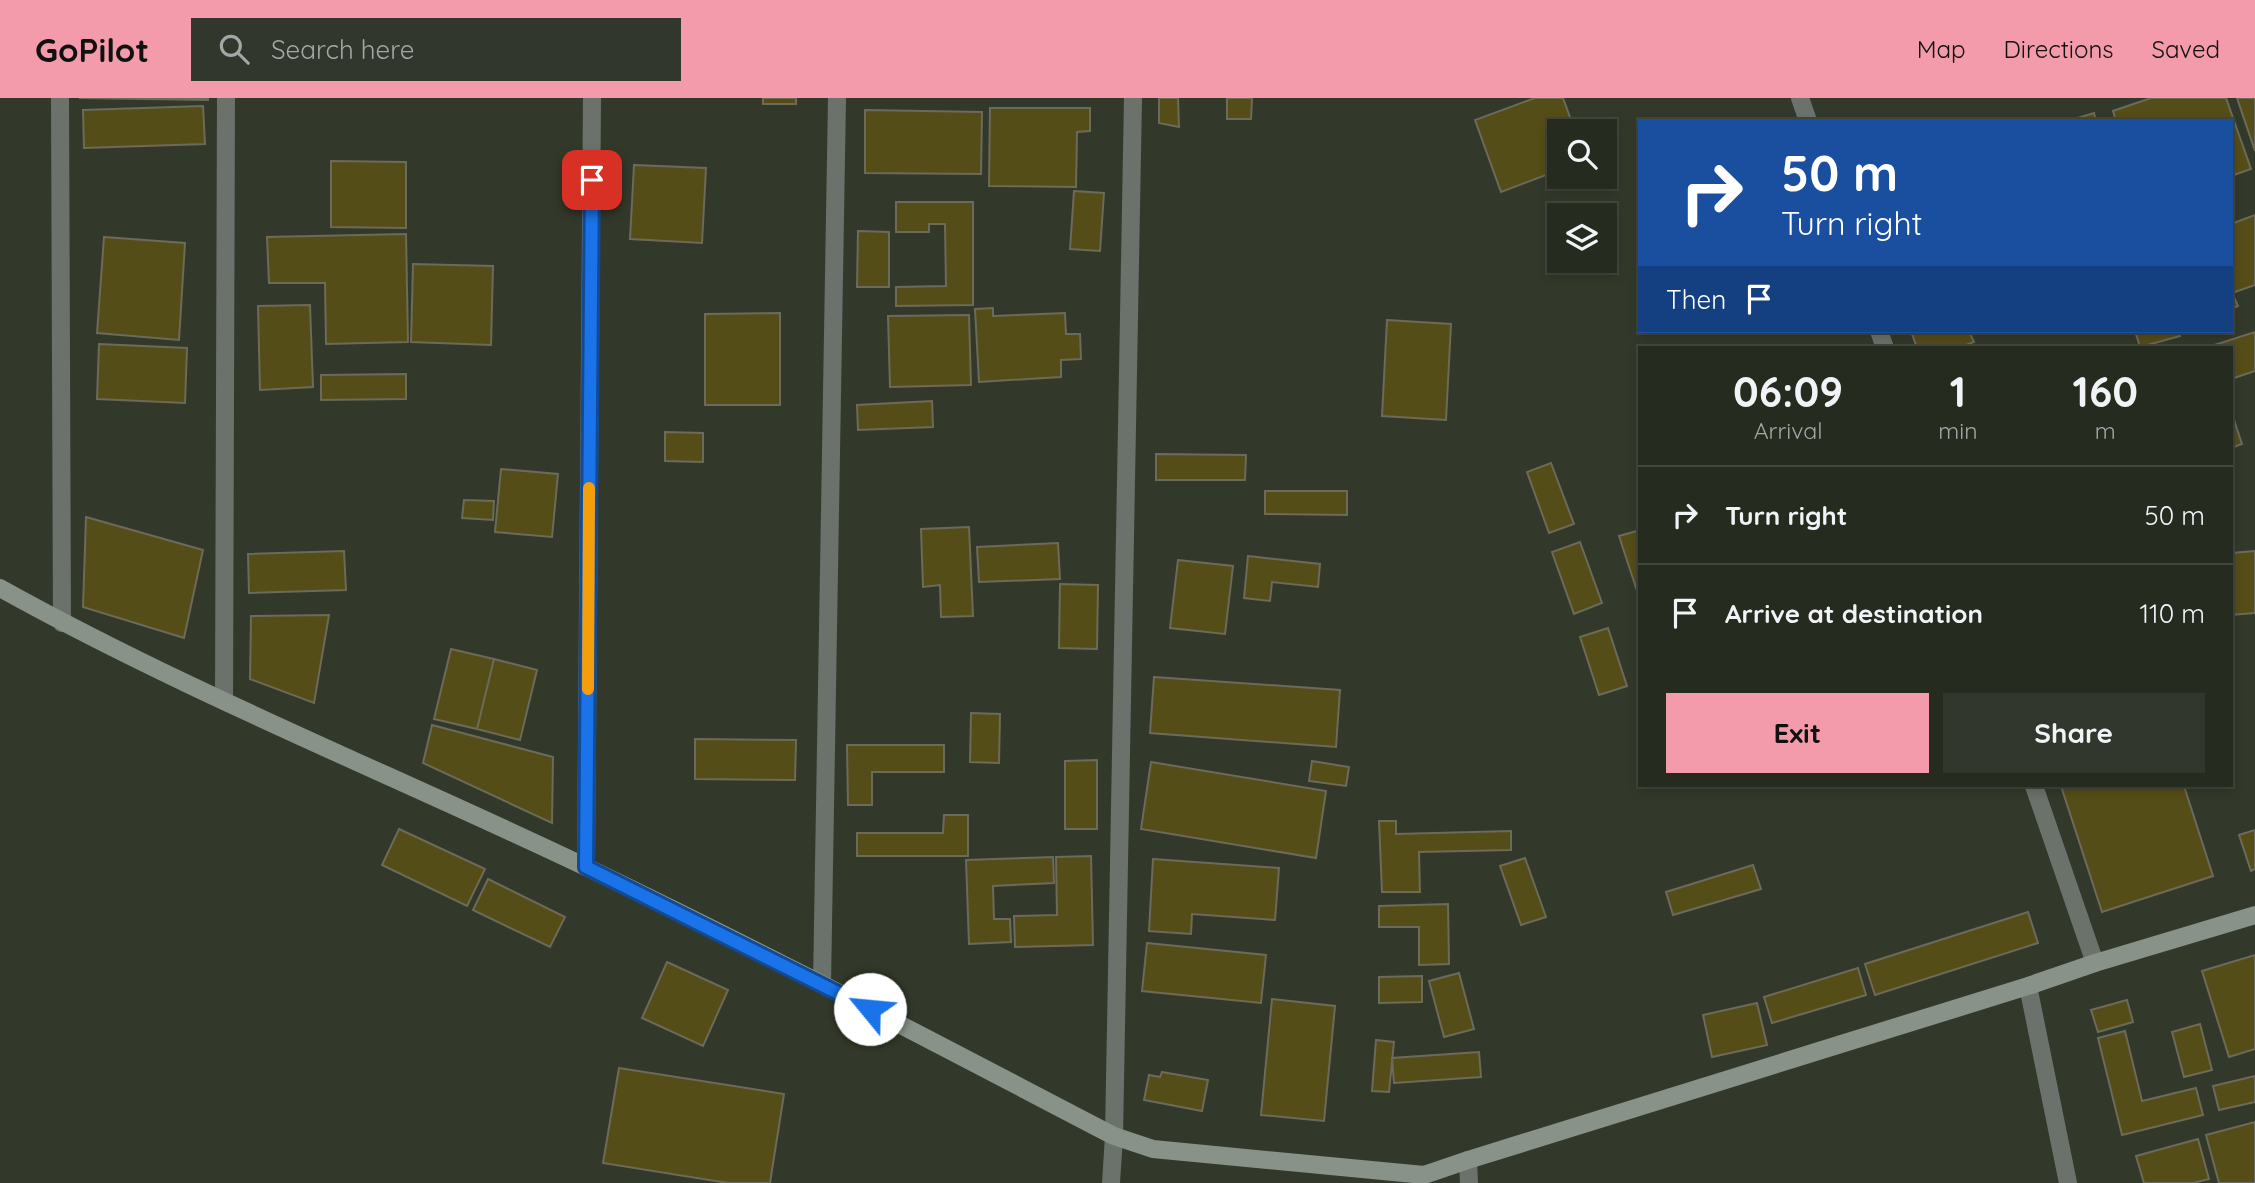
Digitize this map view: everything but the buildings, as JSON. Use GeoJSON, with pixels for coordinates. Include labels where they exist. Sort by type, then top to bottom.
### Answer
{"type":"FeatureCollection","features":[{"type":"Feature","properties":{"kind":"street"},"geometry":{"type":"LineString","coordinates":[[60,98],[62,622]]}},
{"type":"Feature","properties":{"kind":"street"},"geometry":{"type":"LineString","coordinates":[[224,701],[226,98]]}},
{"type":"Feature","properties":{"kind":"street"},"geometry":{"type":"LineString","coordinates":[[586,867],[592,98]]}},
{"type":"Feature","properties":{"kind":"street"},"geometry":{"type":"LineString","coordinates":[[822,984],[837,98]]}},
{"type":"Feature","properties":{"kind":"street"},"geometry":{"type":"LineString","coordinates":[[1111,1183],[1132,98]]}},
{"type":"Feature","properties":{"kind":"street"},"geometry":{"type":"LineString","coordinates":[[1800,98],[1807,119]]}},
{"type":"Feature","properties":{"kind":"street"},"geometry":{"type":"LineString","coordinates":[[0,588],[62,622],[224,701],[586,867],[822,984],[1114,1136],[1153,1149],[1424,1175],[2255,915]]}},
{"type":"Feature","properties":{"kind":"street"},"geometry":{"type":"LineString","coordinates":[[2034,787],[2095,963]]}},
{"type":"Feature","properties":{"kind":"street"},"geometry":{"type":"LineString","coordinates":[[2028,986],[2068,1183]]}},
{"type":"Feature","properties":{"kind":"street"},"geometry":{"type":"LineString","coordinates":[[1468,1160],[1469,1183]]}},
{"type":"Feature","properties":{"kind":"slow traffic"},"geometry":{"type":"LineString","coordinates":[[588,689],[589,488]]}},
{"type":"Feature","properties":{"kind":"route"},"geometry":{"type":"LineString","coordinates":[[592,180],[586,867],[870,1009]]}}]}
